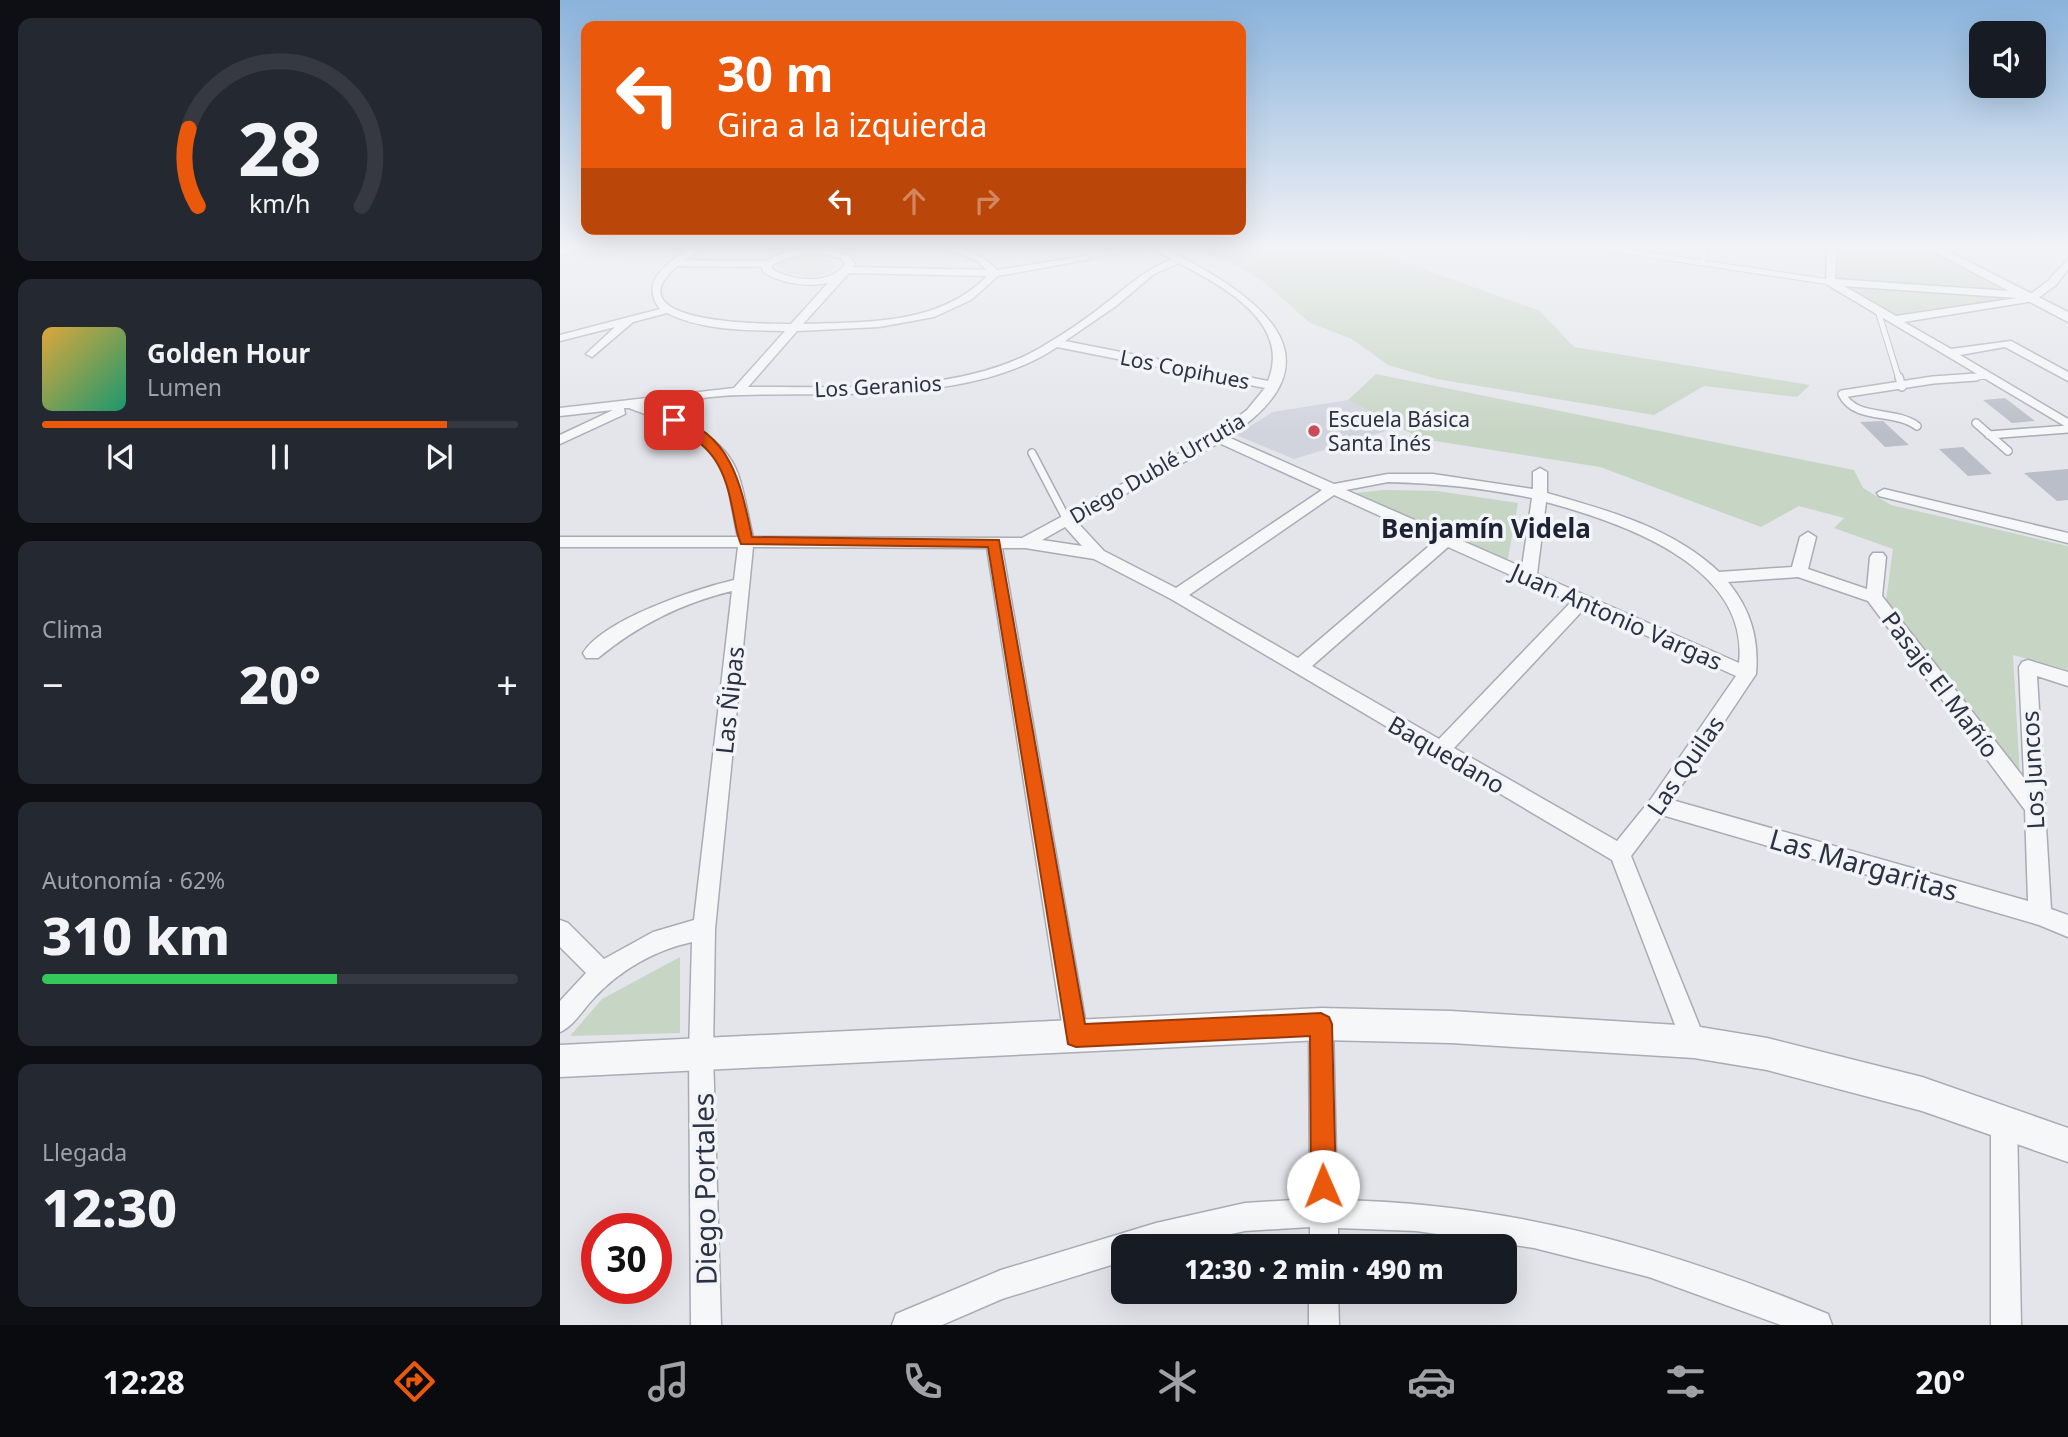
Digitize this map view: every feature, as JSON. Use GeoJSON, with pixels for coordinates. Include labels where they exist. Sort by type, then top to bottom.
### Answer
{"type":"FeatureCollection","features":[{"type":"Feature","properties":{"kind":"street"},"geometry":{"type":"LineString","coordinates":[[560,338],[667,310],[687,318],[714,323],[794,326],[880,325],[921,318],[942,310]]}},
{"type":"Feature","properties":{"kind":"street"},"geometry":{"type":"LineString","coordinates":[[738,391],[809,310]]}},
{"type":"Feature","properties":{"kind":"street","name":"Los Geranios"},"geometry":{"type":"LineString","coordinates":[[560,412],[738,391],[902,389],[929,386],[992,372],[1027,358],[1056,343],[1104,310]]}},
{"type":"Feature","properties":{"kind":"street","name":"Diego Dublé Urrutia"},"geometry":{"type":"LineString","coordinates":[[1026,543],[1218,438],[1252,413],[1273,386],[1278,371],[1279,351],[1268,323],[1252,310]]}},
{"type":"Feature","properties":{"kind":"street"},"geometry":{"type":"LineString","coordinates":[[1894,320],[1953,310]]}},
{"type":"Feature","properties":{"kind":"street"},"geometry":{"type":"LineString","coordinates":[[2052,310],[2068,318]]}},
{"type":"Feature","properties":{"kind":"street"},"geometry":{"type":"LineString","coordinates":[[1878,311],[1989,376],[2062,414],[2068,424]]}},
{"type":"Feature","properties":{"kind":"street"},"geometry":{"type":"LineString","coordinates":[[592,354],[630,319]]}},
{"type":"Feature","properties":{"kind":"street","name":"Los Copihues"},"geometry":{"type":"LineString","coordinates":[[1056,343],[1273,386]]}},
{"type":"Feature","properties":{"kind":"street"},"geometry":{"type":"LineString","coordinates":[[1951,353],[2007,343],[2068,377]]}},
{"type":"Feature","properties":{"kind":"street"},"geometry":{"type":"LineString","coordinates":[[560,440],[633,405]]}},
{"type":"Feature","properties":{"kind":"street","name":"Las Ñipas"},"geometry":{"type":"LineString","coordinates":[[633,405],[686,426],[718,451],[731,473],[746,541],[704,929],[701,1053]]}},
{"type":"Feature","properties":{"kind":"street","name":"Juan Antonio Vargas"},"geometry":{"type":"LineString","coordinates":[[1218,438],[1747,674]]}},
{"type":"Feature","properties":{"kind":"street"},"geometry":{"type":"LineString","coordinates":[[1529,577],[1540,472]]}},
{"type":"Feature","properties":{"kind":"street"},"geometry":{"type":"LineString","coordinates":[[1177,595],[1334,489],[1373,479],[1413,477],[1539,495],[1656,536],[1688,555],[1716,578],[1733,600],[1747,629],[1750,644],[1747,674]]}},
{"type":"Feature","properties":{"kind":"street"},"geometry":{"type":"LineString","coordinates":[[1884,493],[2068,538]]}},
{"type":"Feature","properties":{"kind":"street","name":"Baquedano"},"geometry":{"type":"LineString","coordinates":[[1066,520],[1099,555]]}},
{"type":"Feature","properties":{"kind":"street"},"geometry":{"type":"LineString","coordinates":[[1716,578],[1799,572],[1808,537]]}},
{"type":"Feature","properties":{"kind":"street"},"geometry":{"type":"LineString","coordinates":[[1299,667],[1446,540]]}},
{"type":"Feature","properties":{"kind":"street","name":"Baquedano"},"geometry":{"type":"LineString","coordinates":[[560,542],[1026,543],[1099,555],[1177,595],[1620,854]]}},
{"type":"Feature","properties":{"kind":"street"},"geometry":{"type":"LineString","coordinates":[[994,543],[1076,1036]]}},
{"type":"Feature","properties":{"kind":"street","name":"Pasaje El Mañío"},"geometry":{"type":"LineString","coordinates":[[1874,597],[1878,557]]}},
{"type":"Feature","properties":{"kind":"street","name":"Pasaje El Mañío"},"geometry":{"type":"LineString","coordinates":[[1799,572],[1874,597],[2033,805]]}},
{"type":"Feature","properties":{"kind":"street"},"geometry":{"type":"LineString","coordinates":[[592,653],[619,632],[664,608],[700,594],[741,584]]}},
{"type":"Feature","properties":{"kind":"street"},"geometry":{"type":"LineString","coordinates":[[1440,750],[1582,601]]}},
{"type":"Feature","properties":{"kind":"street","name":"Los Juncos"},"geometry":{"type":"LineString","coordinates":[[2040,915],[2028,667],[2068,679]]}},
{"type":"Feature","properties":{"kind":"street","name":"Las Quilas"},"geometry":{"type":"LineString","coordinates":[[1620,854],[1658,805],[1747,674]]}},
{"type":"Feature","properties":{"kind":"street","name":"Las Margaritas"},"geometry":{"type":"LineString","coordinates":[[1658,805],[2040,915],[2068,926]]}},
{"type":"Feature","properties":{"kind":"street"},"geometry":{"type":"LineString","coordinates":[[1620,854],[1694,1042]]}},
{"type":"Feature","properties":{"kind":"street"},"geometry":{"type":"LineString","coordinates":[[560,1020],[602,974],[643,947],[684,932],[704,929]]}},
{"type":"Feature","properties":{"kind":"street"},"geometry":{"type":"LineString","coordinates":[[560,931],[602,974]]}},
{"type":"Feature","properties":{"kind":"street"},"geometry":{"type":"LineString","coordinates":[[1321,1024],[1324,1234]]}},
{"type":"Feature","properties":{"kind":"street"},"geometry":{"type":"LineString","coordinates":[[560,1061],[1321,1024],[1451,1027],[1694,1042],[1767,1054],[1922,1094],[2068,1145]]}},
{"type":"Feature","properties":{"kind":"street","name":"Diego Portales"},"geometry":{"type":"LineString","coordinates":[[701,1053],[706,1325]]}},
{"type":"Feature","properties":{"kind":"street"},"geometry":{"type":"LineString","coordinates":[[2004,1121],[2006,1325]]}},
{"type":"Feature","properties":{"kind":"street"},"geometry":{"type":"LineString","coordinates":[[1177,1234],[1246,1217],[1323,1213],[1416,1217],[1533,1232],[1605,1249],[1679,1271],[1756,1298],[1817,1325]]}},
{"type":"Feature","properties":{"kind":"street"},"geometry":{"type":"LineString","coordinates":[[907,1325],[1000,1286],[1111,1251]]}},
{"type":"Feature","properties":{"kind":"street"},"geometry":{"type":"LineString","coordinates":[[1324,1304],[1325,1325]]}},
{"type":"Feature","properties":{"kind":"lane"},"geometry":{"type":"LineString","coordinates":[[1878,311],[1902,387]]}},
{"type":"Feature","properties":{"kind":"lane"},"geometry":{"type":"LineString","coordinates":[[1917,426],[1900,415],[1851,409],[1844,403],[1842,394],[1902,387],[1933,380],[1989,376]]}},
{"type":"Feature","properties":{"kind":"lane"},"geometry":{"type":"LineString","coordinates":[[1976,423],[2008,451]]}},
{"type":"Feature","properties":{"kind":"lane"},"geometry":{"type":"LineString","coordinates":[[1989,435],[2068,429]]}},
{"type":"Feature","properties":{"kind":"lane"},"geometry":{"type":"LineString","coordinates":[[1032,453],[1066,520]]}},
{"type":"Feature","properties":{"kind":"shaded area","name":"Escuela Básica Santa Inés"},"geometry":{"type":"Polygon","coordinates":[[[1348,400],[1399,427],[1294,459],[1236,435],[1273,412],[1348,400]]]}},
{"type":"Feature","properties":{"kind":"green space"},"geometry":{"type":"Polygon","coordinates":[[[1295,310],[1537,310],[1574,347],[1810,385],[1797,397],[1704,386],[1654,415],[1437,379],[1388,365],[1352,339],[1310,323],[1295,310]]]}},
{"type":"Feature","properties":{"kind":"green space"},"geometry":{"type":"Polygon","coordinates":[[[1884,310],[1941,310],[1895,317],[1884,310]]]}},
{"type":"Feature","properties":{"kind":"green space"},"geometry":{"type":"Polygon","coordinates":[[[1376,374],[1854,470],[1863,488],[1891,505],[2068,546],[2068,670],[2013,655],[2020,778],[1886,601],[1893,549],[1834,528],[1844,518],[1799,506],[1761,527],[1600,467],[1422,439],[1348,400],[1376,374]]]}},
{"type":"Feature","properties":{"kind":"green space"},"geometry":{"type":"Polygon","coordinates":[[[1384,490],[1437,491],[1518,503],[1507,564],[1355,493],[1384,490]]]}},
{"type":"Feature","properties":{"kind":"green space"},"geometry":{"type":"Polygon","coordinates":[[[680,957],[680,1033],[570,1036],[602,999],[680,957]]]}},
{"type":"Feature","properties":{"kind":"building"},"geometry":{"type":"Polygon","coordinates":[[[2005,398],[2035,421],[2012,423],[1983,400],[2005,398]]]}},
{"type":"Feature","properties":{"kind":"building"},"geometry":{"type":"Polygon","coordinates":[[[1883,421],[1909,445],[1885,447],[1860,422],[1883,421]]]}},
{"type":"Feature","properties":{"kind":"building"},"geometry":{"type":"Polygon","coordinates":[[[1963,447],[1992,474],[1968,476],[1939,449],[1963,447]]]}},
{"type":"Feature","properties":{"kind":"building"},"geometry":{"type":"Polygon","coordinates":[[[2068,469],[2068,500],[2057,501],[2024,473],[2068,469]]]}},
{"type":"Feature","properties":{"kind":"place","name":"Escuela Básica Santa Inés"},"geometry":{"type":"Point","coordinates":[1314,431]}},
{"type":"Feature","properties":{"kind":"district","name":"Benjamín Videla"},"geometry":{"type":"Point","coordinates":[1486,528]}},
{"type":"Feature","properties":{"kind":"route"},"geometry":{"type":"LineString","coordinates":[[674,420],[698,433],[725,461],[731,473],[746,541],[994,543],[1076,1036],[1321,1024],[1323,1186]]}}]}
